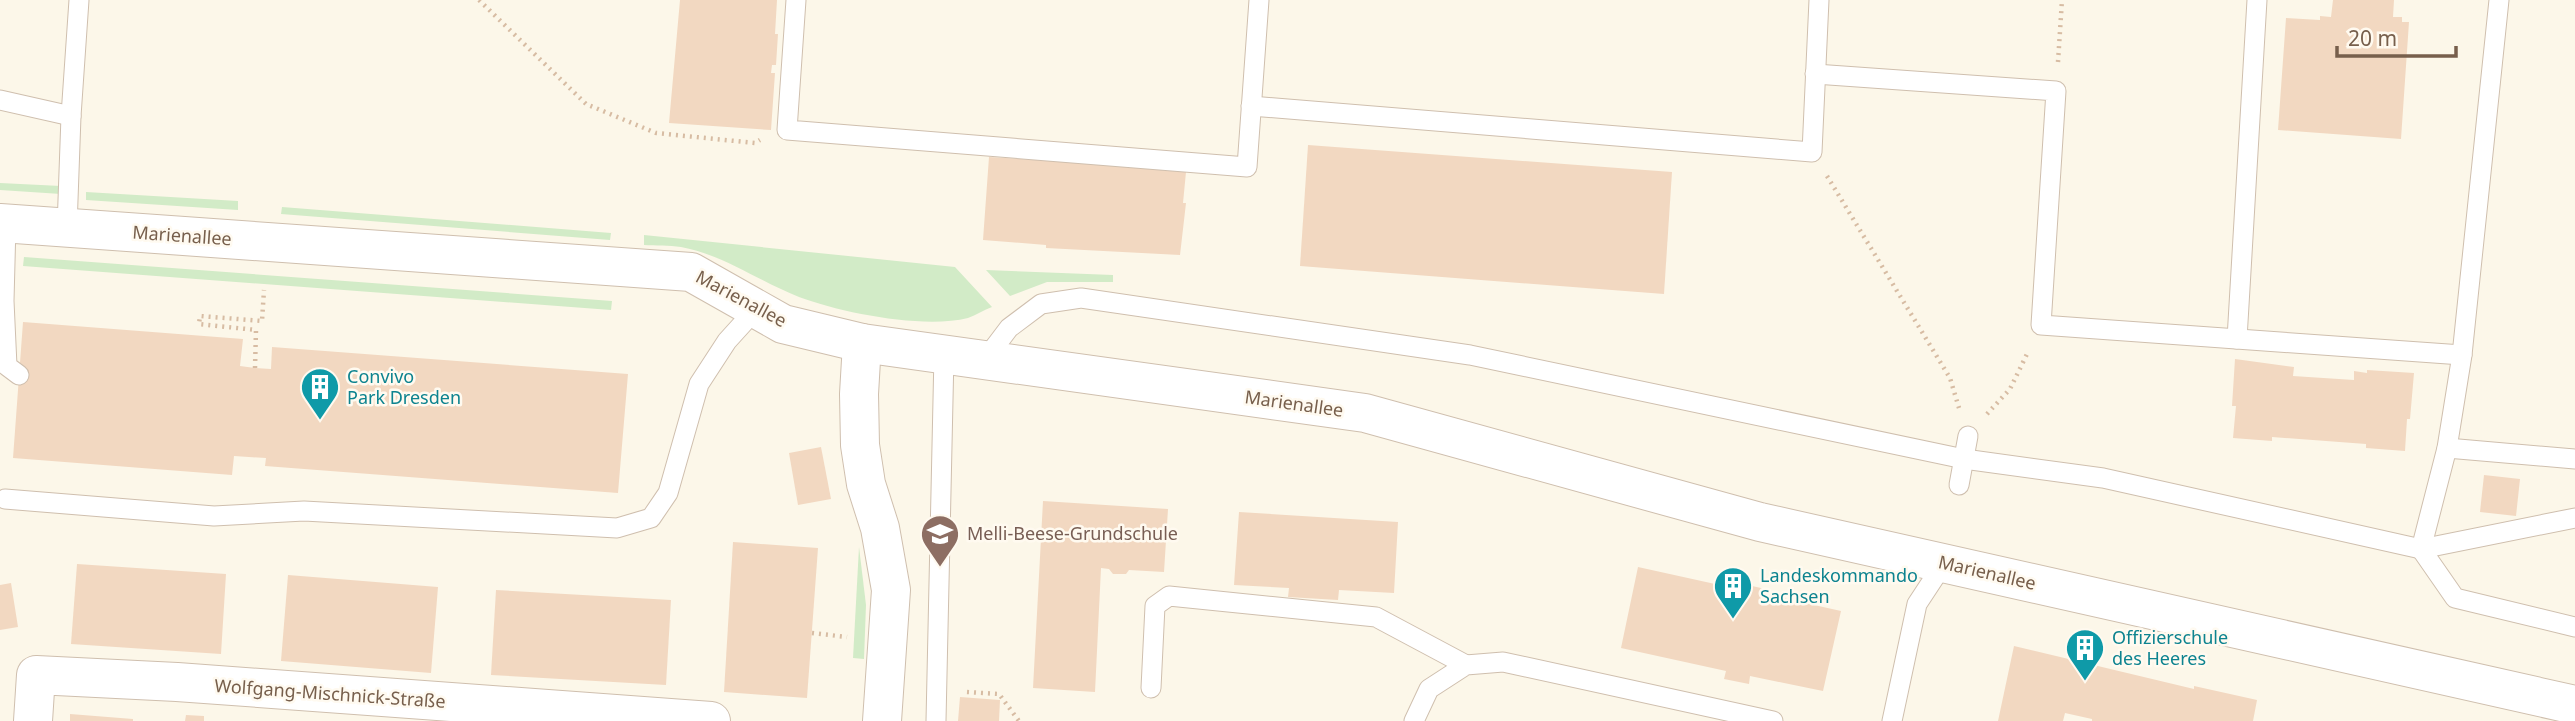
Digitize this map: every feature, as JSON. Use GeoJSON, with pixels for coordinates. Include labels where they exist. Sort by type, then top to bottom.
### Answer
{"type":"FeatureCollection","features":[{"type":"Feature","properties":{"kind":"street","name":"Marienallee"},"geometry":{"type":"LineString","coordinates":[[3,224],[691,272],[783,324],[862,343],[1365,414],[1760,522],[2575,705]]}},
{"type":"Feature","properties":{"kind":"street"},"geometry":{"type":"LineString","coordinates":[[862,343],[860,445],[866,484],[880,528],[891,590],[883,721]]}},
{"type":"Feature","properties":{"kind":"street","name":"Wolfgang-Mischnick-Straße"},"geometry":{"type":"LineString","coordinates":[[33,721],[36,675],[177,682],[711,721]]}},
{"type":"Feature","properties":{"kind":"lane"},"geometry":{"type":"LineString","coordinates":[[67,228],[79,0]]}},
{"type":"Feature","properties":{"kind":"lane"},"geometry":{"type":"LineString","coordinates":[[796,0],[787,130],[1247,167],[1259,0]]}},
{"type":"Feature","properties":{"kind":"lane"},"geometry":{"type":"LineString","coordinates":[[1251,106],[1812,152],[1819,0]]}},
{"type":"Feature","properties":{"kind":"lane"},"geometry":{"type":"LineString","coordinates":[[2237,339],[2257,0]]}},
{"type":"Feature","properties":{"kind":"lane"},"geometry":{"type":"LineString","coordinates":[[2499,0],[2462,355],[2447,448],[2421,550],[2455,598],[2575,627]]}},
{"type":"Feature","properties":{"kind":"lane"},"geometry":{"type":"LineString","coordinates":[[1815,74],[2056,91],[2040,325],[2462,355]]}},
{"type":"Feature","properties":{"kind":"lane"},"geometry":{"type":"LineString","coordinates":[[0,100],[71,116]]}},
{"type":"Feature","properties":{"kind":"lane"},"geometry":{"type":"LineString","coordinates":[[3,224],[7,366],[19,375]]}},
{"type":"Feature","properties":{"kind":"lane"},"geometry":{"type":"LineString","coordinates":[[984,361],[1009,328],[1041,304],[1082,298],[1470,355],[1964,459],[2103,478],[2421,550],[2575,517]]}},
{"type":"Feature","properties":{"kind":"lane"},"geometry":{"type":"LineString","coordinates":[[5,499],[214,516],[304,511],[617,528],[651,518],[668,494],[699,384],[727,341],[756,309]]}},
{"type":"Feature","properties":{"kind":"lane"},"geometry":{"type":"LineString","coordinates":[[936,721],[944,354]]}},
{"type":"Feature","properties":{"kind":"lane"},"geometry":{"type":"LineString","coordinates":[[1959,485],[1968,436]]}},
{"type":"Feature","properties":{"kind":"lane"},"geometry":{"type":"LineString","coordinates":[[2447,448],[2575,459]]}},
{"type":"Feature","properties":{"kind":"lane"},"geometry":{"type":"LineString","coordinates":[[1892,721],[1917,604],[1944,563]]}},
{"type":"Feature","properties":{"kind":"lane"},"geometry":{"type":"LineString","coordinates":[[1151,688],[1155,606],[1169,596],[1376,617],[1466,665]]}},
{"type":"Feature","properties":{"kind":"lane"},"geometry":{"type":"LineString","coordinates":[[1414,721],[1429,689],[1466,665],[1503,662],[1773,721]]}},
{"type":"Feature","properties":{"kind":"path"},"geometry":{"type":"LineString","coordinates":[[479,0],[586,104],[656,133],[755,143],[787,130]]}},
{"type":"Feature","properties":{"kind":"path"},"geometry":{"type":"LineString","coordinates":[[2056,91],[2062,0]]}},
{"type":"Feature","properties":{"kind":"path"},"geometry":{"type":"LineString","coordinates":[[1812,152],[1950,378]]}},
{"type":"Feature","properties":{"kind":"path"},"geometry":{"type":"LineString","coordinates":[[255,368],[256,330],[262,321],[264,289]]}},
{"type":"Feature","properties":{"kind":"path"},"geometry":{"type":"LineString","coordinates":[[256,330],[199,324],[200,317],[262,321]]}},
{"type":"Feature","properties":{"kind":"path"},"geometry":{"type":"LineString","coordinates":[[2010,389],[2040,325]]}},
{"type":"Feature","properties":{"kind":"path"},"geometry":{"type":"LineString","coordinates":[[812,633],[847,637]]}},
{"type":"Feature","properties":{"kind":"path"},"geometry":{"type":"LineString","coordinates":[[959,692],[999,694],[1019,721]]}},
{"type":"Feature","properties":{"kind":"green space"},"geometry":{"type":"Polygon","coordinates":[[[0,183],[61,186],[61,194],[0,190],[0,183]]]}},
{"type":"Feature","properties":{"kind":"green space"},"geometry":{"type":"Polygon","coordinates":[[[86,192],[238,201],[238,210],[86,200],[86,192]]]}},
{"type":"Feature","properties":{"kind":"green space"},"geometry":{"type":"Polygon","coordinates":[[[282,207],[611,233],[610,240],[281,214],[282,207]]]}},
{"type":"Feature","properties":{"kind":"green space"},"geometry":{"type":"Polygon","coordinates":[[[644,235],[955,267],[992,307],[968,318],[950,321],[929,322],[860,314],[799,297],[727,262],[697,251],[676,246],[644,245],[644,235]]]}},
{"type":"Feature","properties":{"kind":"green space"},"geometry":{"type":"Polygon","coordinates":[[[24,257],[612,301],[611,310],[23,266],[24,257]]]}},
{"type":"Feature","properties":{"kind":"green space"},"geometry":{"type":"Polygon","coordinates":[[[986,270],[1113,275],[1113,282],[1047,282],[1010,296],[986,270]]]}},
{"type":"Feature","properties":{"kind":"green space"},"geometry":{"type":"Polygon","coordinates":[[[859,547],[866,605],[864,659],[853,658],[859,547]]]}},
{"type":"Feature","properties":{"kind":"building"},"geometry":{"type":"Polygon","coordinates":[[[680,0],[777,0],[776,65],[772,65],[771,73],[775,73],[771,130],[669,123],[680,0]]]}},
{"type":"Feature","properties":{"kind":"building"},"geometry":{"type":"Polygon","coordinates":[[[2333,0],[2394,0],[2393,17],[2402,17],[2402,22],[2409,22],[2401,139],[2278,130],[2286,18],[2320,20],[2320,16],[2331,17],[2333,0]]]}},
{"type":"Feature","properties":{"kind":"building"},"geometry":{"type":"Polygon","coordinates":[[[1308,145],[1672,172],[1664,294],[1300,266],[1308,145]]]}},
{"type":"Feature","properties":{"kind":"building"},"geometry":{"type":"Polygon","coordinates":[[[989,157],[1054,161],[1054,157],[1186,172],[1183,203],[1186,203],[1180,255],[1046,248],[1046,245],[983,240],[989,157]]]}},
{"type":"Feature","properties":{"kind":"building","name":"Convivo Park Dresden"},"geometry":{"type":"Polygon","coordinates":[[[23,322],[243,339],[240,366],[255,368],[271,369],[272,347],[628,374],[618,493],[265,466],[266,458],[234,456],[232,475],[13,458],[23,322]]]}},
{"type":"Feature","properties":{"kind":"building"},"geometry":{"type":"Polygon","coordinates":[[[2235,359],[2294,367],[2293,376],[2354,380],[2354,371],[2414,373],[2405,451],[2366,448],[2366,444],[2272,437],[2272,441],[2233,438],[2236,406],[2232,406],[2235,359]]]}},
{"type":"Feature","properties":{"kind":"building"},"geometry":{"type":"Polygon","coordinates":[[[821,447],[831,499],[798,505],[789,453],[821,447]]]}},
{"type":"Feature","properties":{"kind":"building"},"geometry":{"type":"Polygon","coordinates":[[[2484,475],[2520,479],[2516,516],[2480,512],[2484,475]]]}},
{"type":"Feature","properties":{"kind":"building"},"geometry":{"type":"Polygon","coordinates":[[[1043,501],[1168,509],[1164,572],[1129,570],[1126,574],[1113,574],[1109,569],[1101,568],[1095,692],[1033,688],[1043,501]]]}},
{"type":"Feature","properties":{"kind":"building"},"geometry":{"type":"Polygon","coordinates":[[[1239,512],[1398,522],[1394,593],[1339,590],[1338,600],[1288,597],[1289,588],[1234,585],[1239,512]]]}},
{"type":"Feature","properties":{"kind":"building"},"geometry":{"type":"Polygon","coordinates":[[[733,542],[818,548],[807,698],[724,692],[733,542]]]}},
{"type":"Feature","properties":{"kind":"building"},"geometry":{"type":"Polygon","coordinates":[[[77,564],[226,574],[221,654],[71,644],[77,564]]]}},
{"type":"Feature","properties":{"kind":"building","name":"Landeskommando Sachsen"},"geometry":{"type":"Polygon","coordinates":[[[1638,567],[1715,584],[1716,578],[1770,590],[1769,595],[1841,611],[1823,691],[1750,676],[1749,684],[1724,679],[1726,671],[1621,648],[1638,567]]]}},
{"type":"Feature","properties":{"kind":"building"},"geometry":{"type":"Polygon","coordinates":[[[288,575],[438,587],[431,673],[281,661],[288,575]]]}},
{"type":"Feature","properties":{"kind":"building"},"geometry":{"type":"Polygon","coordinates":[[[11,583],[18,627],[0,630],[0,585],[11,583]]]}},
{"type":"Feature","properties":{"kind":"building"},"geometry":{"type":"Polygon","coordinates":[[[496,590],[671,600],[666,685],[491,675],[496,590]]]}},
{"type":"Feature","properties":{"kind":"building","name":"Offizierschule des Heeres"},"geometry":{"type":"Polygon","coordinates":[[[2014,646],[2194,689],[2194,686],[2257,700],[2253,721],[2092,721],[2065,713],[2063,721],[1998,721],[2014,646]]]}},
{"type":"Feature","properties":{"kind":"building"},"geometry":{"type":"Polygon","coordinates":[[[960,697],[1000,700],[999,721],[958,721],[960,697]]]}},
{"type":"Feature","properties":{"kind":"building"},"geometry":{"type":"Polygon","coordinates":[[[70,714],[133,719],[133,721],[70,721],[70,714]]]}},
{"type":"Feature","properties":{"kind":"building"},"geometry":{"type":"Polygon","coordinates":[[[186,715],[204,716],[204,721],[185,721],[186,715]]]}},
{"type":"Feature","properties":{"kind":"place","name":"Convivo Park Dresden"},"geometry":{"type":"Point","coordinates":[320,421]}},
{"type":"Feature","properties":{"kind":"place","name":"Melli-Beese-Grundschule"},"geometry":{"type":"Point","coordinates":[940,568]}},
{"type":"Feature","properties":{"kind":"place","name":"Landeskommando Sachsen"},"geometry":{"type":"Point","coordinates":[1733,620]}},
{"type":"Feature","properties":{"kind":"place","name":"Offizierschule des Heeres"},"geometry":{"type":"Point","coordinates":[2085,682]}}]}
